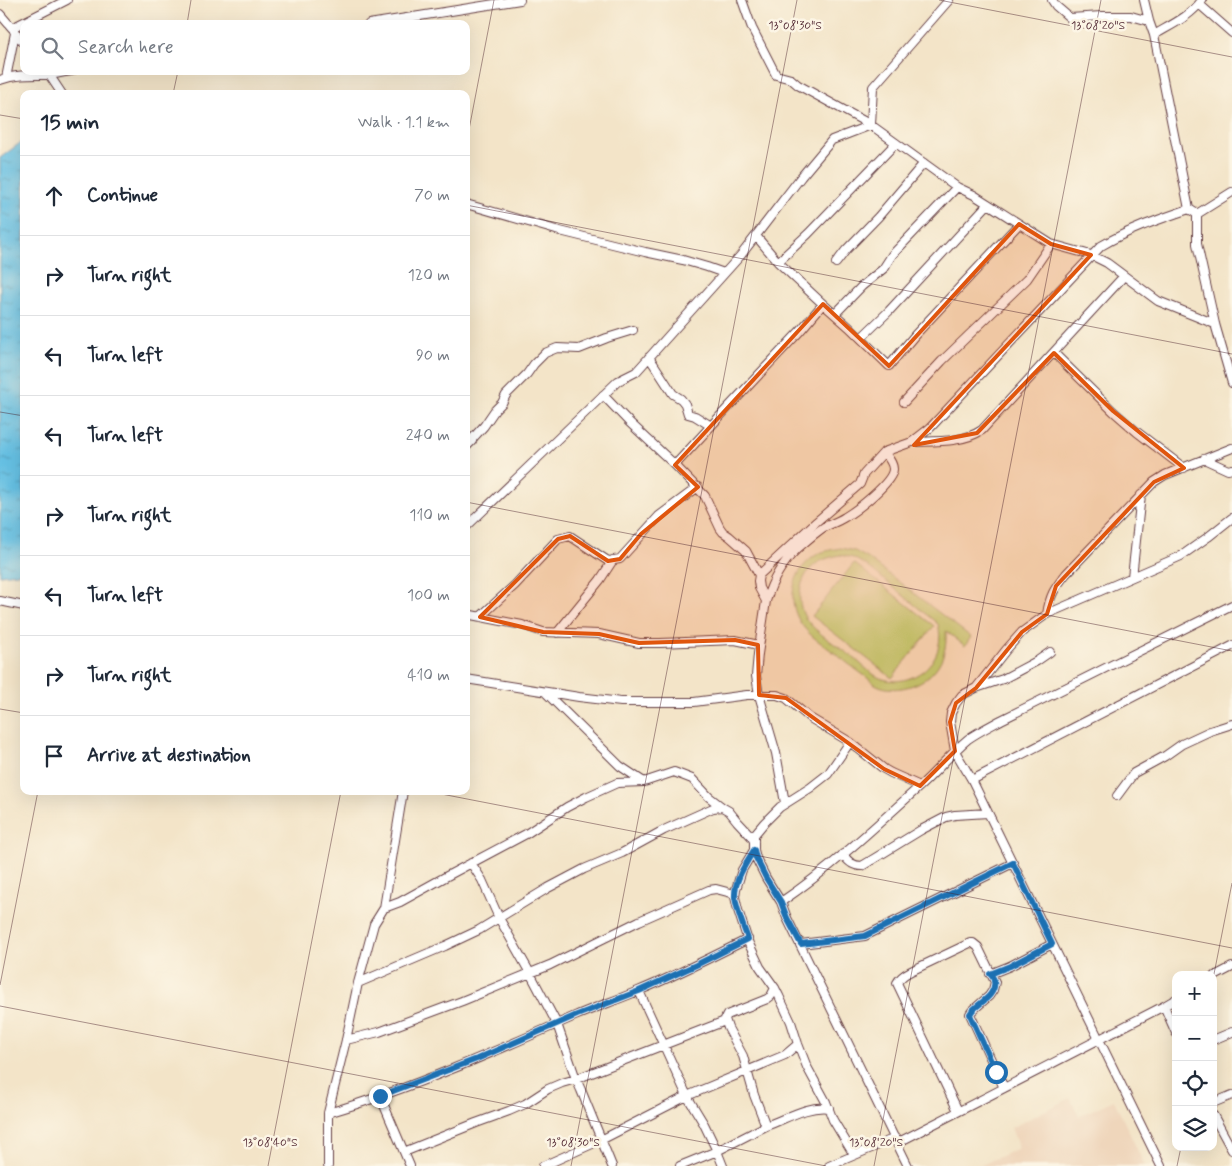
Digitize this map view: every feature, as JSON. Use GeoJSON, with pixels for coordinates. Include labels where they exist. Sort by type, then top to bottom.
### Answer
{"type":"FeatureCollection","features":[{"type":"Feature","properties":{"kind":"street"},"geometry":{"type":"LineString","coordinates":[[31,20],[67,0]]}},
{"type":"Feature","properties":{"kind":"street"},"geometry":{"type":"LineString","coordinates":[[394,20],[520,0]]}},
{"type":"Feature","properties":{"kind":"street"},"geometry":{"type":"LineString","coordinates":[[742,0],[752,28],[776,75],[791,79],[798,86],[871,125],[957,187],[974,195],[1051,244],[1092,255],[1158,301],[1215,324]]}},
{"type":"Feature","properties":{"kind":"street"},"geometry":{"type":"LineString","coordinates":[[871,125],[873,87],[948,0]]}},
{"type":"Feature","properties":{"kind":"street"},"geometry":{"type":"LineString","coordinates":[[1052,0],[1070,18],[1131,16],[1149,21]]}},
{"type":"Feature","properties":{"kind":"street"},"geometry":{"type":"LineString","coordinates":[[1144,0],[1154,35],[1189,209],[1197,214]]}},
{"type":"Feature","properties":{"kind":"street"},"geometry":{"type":"LineString","coordinates":[[1154,35],[1178,21],[1200,2],[1232,33]]}},
{"type":"Feature","properties":{"kind":"street"},"geometry":{"type":"LineString","coordinates":[[0,14],[20,39]]}},
{"type":"Feature","properties":{"kind":"street"},"geometry":{"type":"LineString","coordinates":[[20,26],[13,30],[3,79],[21,75]]}},
{"type":"Feature","properties":{"kind":"street"},"geometry":{"type":"LineString","coordinates":[[49,75],[59,90]]}},
{"type":"Feature","properties":{"kind":"street"},"geometry":{"type":"LineString","coordinates":[[470,523],[618,381],[636,372],[756,236],[832,140],[871,125]]}},
{"type":"Feature","properties":{"kind":"street"},"geometry":{"type":"LineString","coordinates":[[778,262],[808,234],[896,143]]}},
{"type":"Feature","properties":{"kind":"street"},"geometry":{"type":"LineString","coordinates":[[836,263],[924,164]]}},
{"type":"Feature","properties":{"kind":"street"},"geometry":{"type":"LineString","coordinates":[[835,314],[862,286],[883,269],[892,255],[957,187]]}},
{"type":"Feature","properties":{"kind":"street"},"geometry":{"type":"LineString","coordinates":[[1197,214],[1232,192]]}},
{"type":"Feature","properties":{"kind":"street"},"geometry":{"type":"LineString","coordinates":[[861,338],[889,311],[988,204]]}},
{"type":"Feature","properties":{"kind":"street"},"geometry":{"type":"LineString","coordinates":[[470,205],[556,230],[683,260],[724,273]]}},
{"type":"Feature","properties":{"kind":"street"},"geometry":{"type":"LineString","coordinates":[[912,442],[930,428],[1100,246],[1142,225],[1189,209]]}},
{"type":"Feature","properties":{"kind":"street"},"geometry":{"type":"LineString","coordinates":[[1197,214],[1197,244],[1215,324],[1232,384]]}},
{"type":"Feature","properties":{"kind":"street"},"geometry":{"type":"LineString","coordinates":[[756,236],[778,262],[889,366],[915,335],[1019,224]]}},
{"type":"Feature","properties":{"kind":"street"},"geometry":{"type":"LineString","coordinates":[[904,402],[942,361],[1027,279],[1051,244]]}},
{"type":"Feature","properties":{"kind":"street"},"geometry":{"type":"LineString","coordinates":[[766,601],[759,588],[759,575],[810,527],[860,484],[864,474],[884,452],[912,442],[960,438],[982,430],[1124,276]]}},
{"type":"Feature","properties":{"kind":"street"},"geometry":{"type":"LineString","coordinates":[[675,465],[800,331],[822,304]]}},
{"type":"Feature","properties":{"kind":"street"},"geometry":{"type":"LineString","coordinates":[[470,443],[502,403],[506,395],[545,353],[557,348],[579,349],[633,330]]}},
{"type":"Feature","properties":{"kind":"street"},"geometry":{"type":"LineString","coordinates":[[1054,353],[1137,432],[1184,468]]}},
{"type":"Feature","properties":{"kind":"street"},"geometry":{"type":"LineString","coordinates":[[649,357],[673,394],[681,399],[688,414],[695,416],[710,426]]}},
{"type":"Feature","properties":{"kind":"street"},"geometry":{"type":"LineString","coordinates":[[603,395],[698,487],[705,496],[720,528],[746,552],[759,575]]}},
{"type":"Feature","properties":{"kind":"street"},"geometry":{"type":"LineString","coordinates":[[1047,614],[1049,598],[1056,586],[1154,482],[1165,475],[1232,448]]}},
{"type":"Feature","properties":{"kind":"street"},"geometry":{"type":"LineString","coordinates":[[785,803],[776,753],[759,695],[756,676],[766,601],[774,580],[783,565],[797,550],[823,528],[845,518],[868,501],[888,480],[892,474],[893,465],[884,452]]}},
{"type":"Feature","properties":{"kind":"street"},"geometry":{"type":"LineString","coordinates":[[1204,459],[1228,470],[1232,469]]}},
{"type":"Feature","properties":{"kind":"street"},"geometry":{"type":"LineString","coordinates":[[480,617],[516,585],[558,539],[570,536],[608,561],[620,559],[659,516],[698,487]]}},
{"type":"Feature","properties":{"kind":"street"},"geometry":{"type":"LineString","coordinates":[[1132,577],[1142,495]]}},
{"type":"Feature","properties":{"kind":"street"},"geometry":{"type":"LineString","coordinates":[[976,688],[1022,632],[1047,614],[1181,556],[1232,518]]}},
{"type":"Feature","properties":{"kind":"street"},"geometry":{"type":"LineString","coordinates":[[557,633],[600,580],[613,560]]}},
{"type":"Feature","properties":{"kind":"street"},"geometry":{"type":"LineString","coordinates":[[0,601],[20,605]]}},
{"type":"Feature","properties":{"kind":"street"},"geometry":{"type":"LineString","coordinates":[[781,902],[799,890],[843,854],[920,786],[970,738],[1001,720],[1231,607]]}},
{"type":"Feature","properties":{"kind":"street"},"geometry":{"type":"LineString","coordinates":[[470,615],[543,632],[599,634],[639,643],[660,644],[735,640],[759,645]]}},
{"type":"Feature","properties":{"kind":"street"},"geometry":{"type":"LineString","coordinates":[[972,780],[1232,646]]}},
{"type":"Feature","properties":{"kind":"street"},"geometry":{"type":"LineString","coordinates":[[1050,652],[1003,679],[962,695],[951,713],[950,722],[955,751],[972,780],[1161,1166]]}},
{"type":"Feature","properties":{"kind":"street"},"geometry":{"type":"LineString","coordinates":[[470,680],[579,698],[621,702],[694,702],[748,695],[777,695],[786,698],[810,718],[850,742],[884,769],[920,786]]}},
{"type":"Feature","properties":{"kind":"street"},"geometry":{"type":"LineString","coordinates":[[545,692],[620,766],[644,782]]}},
{"type":"Feature","properties":{"kind":"street"},"geometry":{"type":"LineString","coordinates":[[1117,796],[1134,773],[1182,744],[1232,724]]}},
{"type":"Feature","properties":{"kind":"street"},"geometry":{"type":"LineString","coordinates":[[850,742],[828,774],[810,788],[785,803],[759,828],[754,835],[754,850],[756,858],[781,902],[787,918],[908,1166]]}},
{"type":"Feature","properties":{"kind":"street"},"geometry":{"type":"LineString","coordinates":[[384,908],[400,902],[526,834],[586,797],[617,783],[644,782],[674,772],[692,779],[709,796],[730,812],[754,841]]}},
{"type":"Feature","properties":{"kind":"street"},"geometry":{"type":"LineString","coordinates":[[328,1166],[328,1113],[358,983],[374,924],[384,908],[402,795]]}},
{"type":"Feature","properties":{"kind":"street"},"geometry":{"type":"LineString","coordinates":[[358,983],[479,930],[548,888],[584,869],[622,853],[698,814],[713,808],[722,807]]}},
{"type":"Feature","properties":{"kind":"street"},"geometry":{"type":"LineString","coordinates":[[843,854],[848,861],[856,866],[862,866],[946,817],[955,814],[988,813]]}},
{"type":"Feature","properties":{"kind":"street"},"geometry":{"type":"LineString","coordinates":[[754,850],[742,870],[735,894],[738,910],[760,967],[775,988],[791,1022],[807,1067],[829,1108],[833,1120],[854,1155]]}},
{"type":"Feature","properties":{"kind":"street"},"geometry":{"type":"LineString","coordinates":[[471,863],[482,880],[499,918],[557,1024],[576,1079],[612,1166]]}},
{"type":"Feature","properties":{"kind":"street"},"geometry":{"type":"LineString","coordinates":[[801,944],[865,936],[1013,863]]}},
{"type":"Feature","properties":{"kind":"street"},"geometry":{"type":"LineString","coordinates":[[346,1040],[362,1037],[398,1025],[550,965],[639,921],[709,890],[716,889],[735,894]]}},
{"type":"Feature","properties":{"kind":"street"},"geometry":{"type":"LineString","coordinates":[[328,1113],[362,1103],[477,1059],[639,991],[748,939]]}},
{"type":"Feature","properties":{"kind":"street"},"geometry":{"type":"LineString","coordinates":[[958,1111],[897,983],[902,976],[911,970],[970,943],[978,947],[995,982],[989,996],[970,1014],[1004,1088]]}},
{"type":"Feature","properties":{"kind":"street"},"geometry":{"type":"LineString","coordinates":[[990,974],[1010,966],[1052,944]]}},
{"type":"Feature","properties":{"kind":"street"},"geometry":{"type":"LineString","coordinates":[[1217,975],[1232,968]]}},
{"type":"Feature","properties":{"kind":"street"},"geometry":{"type":"LineString","coordinates":[[404,1152],[476,1123],[510,1112],[548,1089],[562,1083],[725,1021],[727,1016],[767,999],[775,988]]}},
{"type":"Feature","properties":{"kind":"street"},"geometry":{"type":"LineString","coordinates":[[639,991],[663,1046],[687,1096],[704,1124],[723,1166]]}},
{"type":"Feature","properties":{"kind":"street"},"geometry":{"type":"LineString","coordinates":[[829,1166],[896,1140],[958,1111],[1172,1001]]}},
{"type":"Feature","properties":{"kind":"street"},"geometry":{"type":"LineString","coordinates":[[1164,1006],[1172,1024]]}},
{"type":"Feature","properties":{"kind":"street"},"geometry":{"type":"LineString","coordinates":[[725,1021],[742,1056],[766,1126]]}},
{"type":"Feature","properties":{"kind":"street"},"geometry":{"type":"LineString","coordinates":[[1217,1038],[1232,1032]]}},
{"type":"Feature","properties":{"kind":"street"},"geometry":{"type":"LineString","coordinates":[[543,1166],[601,1140],[687,1096],[785,1054],[798,1044]]}},
{"type":"Feature","properties":{"kind":"street"},"geometry":{"type":"LineString","coordinates":[[1217,1101],[1232,1094]]}},
{"type":"Feature","properties":{"kind":"street"},"geometry":{"type":"LineString","coordinates":[[380,1096],[410,1166]]}},
{"type":"Feature","properties":{"kind":"street"},"geometry":{"type":"LineString","coordinates":[[680,1166],[717,1151],[766,1126],[813,1108],[829,1108]]}},
{"type":"Feature","properties":{"kind":"street"},"geometry":{"type":"LineString","coordinates":[[1217,1122],[1232,1150]]}},
{"type":"Feature","properties":{"kind":"highlighted area"},"geometry":{"type":"Polygon","coordinates":[[[1019,224],[1051,244],[1091,255],[914,445],[977,433],[1054,353],[1113,411],[1184,468],[1154,482],[1056,586],[1047,614],[1022,632],[976,688],[956,703],[950,722],[955,751],[920,786],[884,769],[786,698],[759,695],[758,645],[735,640],[639,643],[599,634],[543,632],[480,617],[558,539],[570,536],[608,561],[620,559],[641,534],[698,487],[675,465],[823,304],[889,366],[1019,224]]]}},
{"type":"Feature","properties":{"kind":"shaded area"},"geometry":{"type":"Polygon","coordinates":[[[1070,1098],[1079,1116],[1114,1100],[1145,1166],[979,1166],[1019,1148],[1011,1128],[1070,1098]]]}},
{"type":"Feature","properties":{"kind":"green space"},"geometry":{"type":"Polygon","coordinates":[[[841,548],[855,551],[869,559],[971,637],[965,646],[946,631],[945,649],[941,660],[930,675],[912,686],[897,689],[875,684],[817,640],[807,632],[796,614],[793,596],[796,579],[805,564],[812,558],[825,551],[841,548]],[[840,555],[819,562],[812,567],[803,580],[801,587],[800,604],[802,612],[810,624],[821,634],[879,678],[895,681],[919,674],[932,662],[937,652],[940,635],[938,624],[866,565],[853,558],[840,555]]]}},
{"type":"Feature","properties":{"kind":"green space"},"geometry":{"type":"Polygon","coordinates":[[[854,563],[934,626],[892,678],[812,616],[854,563]]]}},
{"type":"Feature","properties":{"kind":"water"},"geometry":{"type":"Polygon","coordinates":[[[20,143],[20,574],[0,575],[0,158],[20,143]]]}},
{"type":"Feature","properties":{"kind":"route"},"geometry":{"type":"LineString","coordinates":[[380,1096],[477,1059],[577,1015],[639,991],[748,939],[735,897],[742,870],[754,850],[766,878],[781,902],[801,944],[865,936],[1013,863],[1052,944],[1010,966],[990,974],[995,982],[993,990],[970,1014],[996,1072]]}}]}
